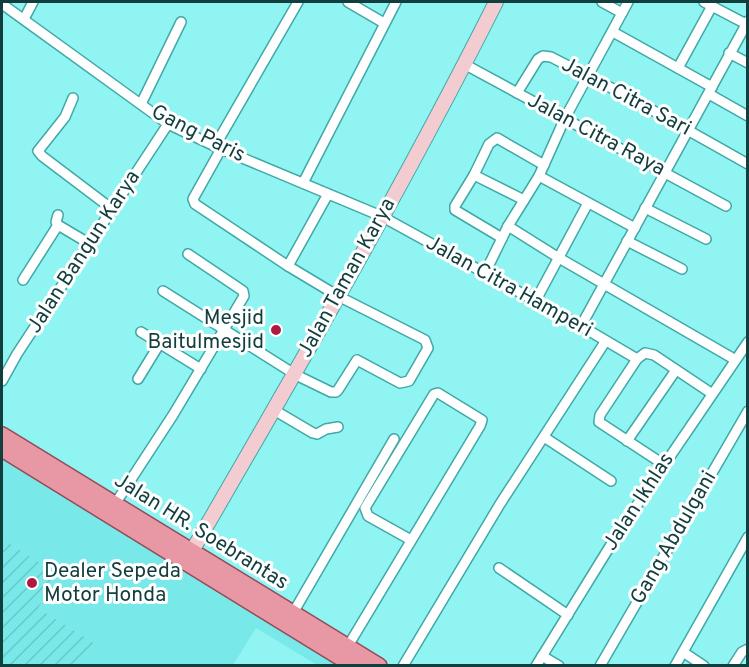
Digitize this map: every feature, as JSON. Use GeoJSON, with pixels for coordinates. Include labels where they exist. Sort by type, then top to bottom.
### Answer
{"type":"FeatureCollection","features":[{"type":"Feature","properties":{"kind":"main road","name":"Jalan HR. Soebrantas"},"geometry":{"type":"LineString","coordinates":[[2,435],[46,469],[354,666]]}},
{"type":"Feature","properties":{"kind":"main road","name":"Jalan HR. Soebrantas"},"geometry":{"type":"LineString","coordinates":[[2,449],[115,504],[380,666]]}},
{"type":"Feature","properties":{"kind":"street"},"geometry":{"type":"LineString","coordinates":[[24,19],[33,2]]}},
{"type":"Feature","properties":{"kind":"street"},"geometry":{"type":"LineString","coordinates":[[163,291],[296,375],[336,392],[355,362],[361,361],[400,383],[409,381],[428,348],[425,340],[338,296],[288,266],[195,204],[193,199],[218,148],[298,2]]}},
{"type":"Feature","properties":{"kind":"street"},"geometry":{"type":"LineString","coordinates":[[348,2],[384,23]]}},
{"type":"Feature","properties":{"kind":"street"},"geometry":{"type":"LineString","coordinates":[[303,183],[396,2]]}},
{"type":"Feature","properties":{"kind":"street","name":"Jalan Taman Karya"},"geometry":{"type":"LineString","coordinates":[[192,551],[296,375],[496,2]]}},
{"type":"Feature","properties":{"kind":"street"},"geometry":{"type":"LineString","coordinates":[[602,2],[622,13]]}},
{"type":"Feature","properties":{"kind":"street"},"geometry":{"type":"LineString","coordinates":[[485,273],[508,226],[539,176],[566,118],[628,2]]}},
{"type":"Feature","properties":{"kind":"street","name":"Gang Paris"},"geometry":{"type":"LineString","coordinates":[[2,4],[168,124],[218,148],[381,216]]}},
{"type":"Feature","properties":{"kind":"street"},"geometry":{"type":"LineString","coordinates":[[581,326],[747,23],[708,4],[678,68]]}},
{"type":"Feature","properties":{"kind":"street"},"geometry":{"type":"LineString","coordinates":[[141,104],[181,22]]}},
{"type":"Feature","properties":{"kind":"street"},"geometry":{"type":"LineString","coordinates":[[613,32],[678,68],[747,116]]}},
{"type":"Feature","properties":{"kind":"street"},"geometry":{"type":"LineString","coordinates":[[729,53],[747,63]]}},
{"type":"Feature","properties":{"kind":"street","name":"Jalan Citra Sari"},"geometry":{"type":"LineString","coordinates":[[517,93],[538,59],[543,56],[551,57],[747,164]]}},
{"type":"Feature","properties":{"kind":"street","name":"Jalan Citra Raya"},"geometry":{"type":"LineString","coordinates":[[464,64],[726,206]]}},
{"type":"Feature","properties":{"kind":"street"},"geometry":{"type":"LineString","coordinates":[[73,98],[65,117],[38,151],[112,209]]}},
{"type":"Feature","properties":{"kind":"street","name":"Jalan Bangun Karya"},"geometry":{"type":"LineString","coordinates":[[2,381],[17,354],[168,124]]}},
{"type":"Feature","properties":{"kind":"street"},"geometry":{"type":"LineString","coordinates":[[502,238],[455,210],[455,206],[489,144],[497,138],[544,165]]}},
{"type":"Feature","properties":{"kind":"street"},"geometry":{"type":"LineString","coordinates":[[474,175],[524,200]]}},
{"type":"Feature","properties":{"kind":"street"},"geometry":{"type":"LineString","coordinates":[[539,176],[635,228]]}},
{"type":"Feature","properties":{"kind":"street"},"geometry":{"type":"LineString","coordinates":[[288,266],[328,194]]}},
{"type":"Feature","properties":{"kind":"street"},"geometry":{"type":"LineString","coordinates":[[536,300],[588,203]]}},
{"type":"Feature","properties":{"kind":"street"},"geometry":{"type":"LineString","coordinates":[[645,208],[706,239]]}},
{"type":"Feature","properties":{"kind":"street","name":"Jalan Citra Hamperi"},"geometry":{"type":"LineString","coordinates":[[381,216],[536,300],[637,359]]}},
{"type":"Feature","properties":{"kind":"street"},"geometry":{"type":"LineString","coordinates":[[23,280],[58,220],[90,244]]}},
{"type":"Feature","properties":{"kind":"street"},"geometry":{"type":"LineString","coordinates":[[508,226],[734,359]]}},
{"type":"Feature","properties":{"kind":"street"},"geometry":{"type":"LineString","coordinates":[[627,242],[682,269]]}},
{"type":"Feature","properties":{"kind":"street"},"geometry":{"type":"LineString","coordinates":[[115,504],[201,369],[229,332],[244,296],[243,291],[188,254]]}},
{"type":"Feature","properties":{"kind":"street"},"geometry":{"type":"LineString","coordinates":[[141,332],[201,369]]}},
{"type":"Feature","properties":{"kind":"street"},"geometry":{"type":"LineString","coordinates":[[403,666],[500,504],[605,342]]}},
{"type":"Feature","properties":{"kind":"street","name":"Jalan Ikhlas"},"geometry":{"type":"LineString","coordinates":[[536,666],[663,464],[747,342]]}},
{"type":"Feature","properties":{"kind":"street"},"geometry":{"type":"LineString","coordinates":[[138,379],[160,343]]}},
{"type":"Feature","properties":{"kind":"street"},"geometry":{"type":"LineString","coordinates":[[663,464],[602,425],[598,420],[637,359],[645,353],[654,355],[711,393]]}},
{"type":"Feature","properties":{"kind":"street"},"geometry":{"type":"LineString","coordinates":[[627,441],[676,370]]}},
{"type":"Feature","properties":{"kind":"street"},"geometry":{"type":"LineString","coordinates":[[348,646],[411,540],[482,420],[445,395],[438,393],[434,394],[365,508],[368,516],[411,540]]}},
{"type":"Feature","properties":{"kind":"street"},"geometry":{"type":"LineString","coordinates":[[274,410],[313,433],[317,434],[326,429],[338,427]]}},
{"type":"Feature","properties":{"kind":"street","name":"Gang Abdulgani"},"geometry":{"type":"LineString","coordinates":[[600,666],[747,411]]}},
{"type":"Feature","properties":{"kind":"street"},"geometry":{"type":"LineString","coordinates":[[544,437],[611,481]]}},
{"type":"Feature","properties":{"kind":"street"},"geometry":{"type":"LineString","coordinates":[[293,613],[394,439]]}},
{"type":"Feature","properties":{"kind":"street"},"geometry":{"type":"LineString","coordinates":[[675,666],[747,537]]}},
{"type":"Feature","properties":{"kind":"street"},"geometry":{"type":"LineString","coordinates":[[499,567],[568,615]]}},
{"type":"Feature","properties":{"kind":"street"},"geometry":{"type":"LineString","coordinates":[[733,666],[742,652],[747,649]]}},
{"type":"Feature","properties":{"kind":"street"},"geometry":{"type":"LineString","coordinates":[[683,652],[704,666]]}},
{"type":"Feature","properties":{"kind":"street"},"geometry":{"type":"LineString","coordinates":[[542,656],[559,666]]}},
{"type":"Feature","properties":{"kind":"shaded area"},"geometry":{"type":"Polygon","coordinates":[[[2,458],[344,665],[317,665],[256,628],[233,665],[80,665],[94,643],[38,608],[58,575],[2,539],[2,458]]]}},
{"type":"Feature","properties":{"kind":"shaded area"},"geometry":{"type":"Polygon","coordinates":[[[2,539],[59,575],[38,608],[94,643],[80,665],[2,665],[2,539]]]}},
{"type":"Feature","properties":{"kind":"place","name":"Mesjid Baitulmesjid"},"geometry":{"type":"Point","coordinates":[276,330]}},
{"type":"Feature","properties":{"kind":"place","name":"Dealer Sepeda Motor Honda"},"geometry":{"type":"Point","coordinates":[32,583]}}]}
